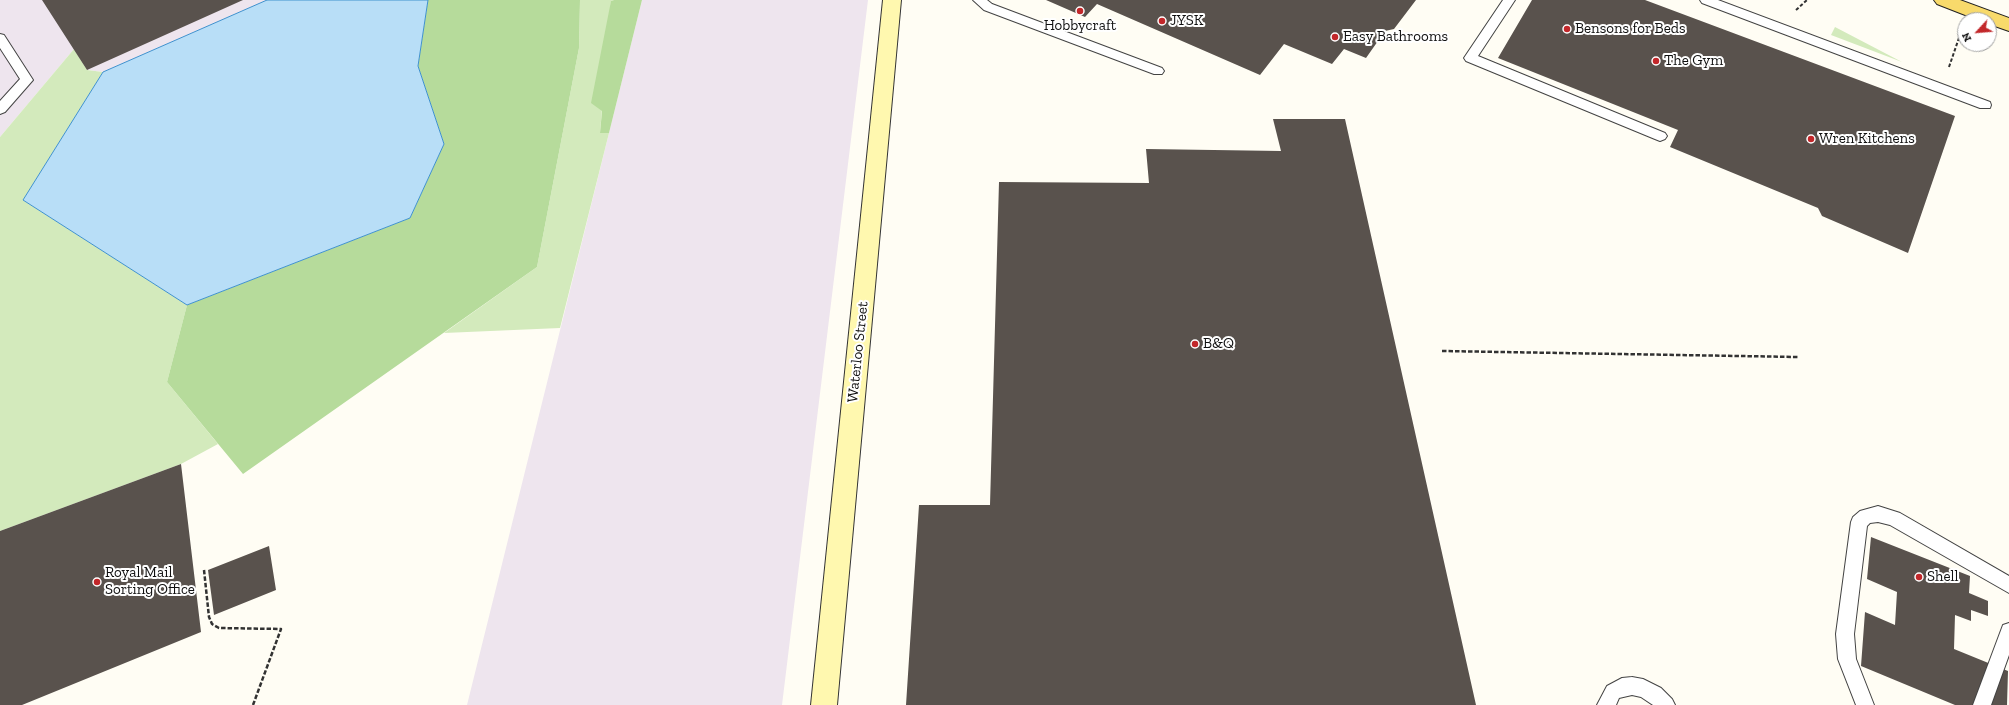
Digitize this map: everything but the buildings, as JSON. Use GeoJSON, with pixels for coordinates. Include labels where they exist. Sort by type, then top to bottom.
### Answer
{"type":"FeatureCollection","features":[{"type":"Feature","properties":{"kind":"main road"},"geometry":{"type":"LineString","coordinates":[[1944,0],[2009,25]]}},
{"type":"Feature","properties":{"kind":"street","name":"Waterloo Street"},"geometry":{"type":"LineString","coordinates":[[824,705],[892,0]]}},
{"type":"Feature","properties":{"kind":"lane"},"geometry":{"type":"LineString","coordinates":[[979,0],[988,7],[1158,71]]}},
{"type":"Feature","properties":{"kind":"lane"},"geometry":{"type":"LineString","coordinates":[[1510,0],[1470,58],[1660,136]]}},
{"type":"Feature","properties":{"kind":"lane"},"geometry":{"type":"LineString","coordinates":[[1706,0],[1986,105]]}},
{"type":"Feature","properties":{"kind":"lane"},"geometry":{"type":"LineString","coordinates":[[0,38],[27,80],[0,109]]}},
{"type":"Feature","properties":{"kind":"lane"},"geometry":{"type":"LineString","coordinates":[[1865,705],[1848,659],[1846,634],[1859,522],[1866,516],[1878,514],[1894,518],[2009,585]]}},
{"type":"Feature","properties":{"kind":"lane"},"geometry":{"type":"LineString","coordinates":[[1982,705],[2009,631]]}},
{"type":"Feature","properties":{"kind":"lane"},"geometry":{"type":"LineString","coordinates":[[1606,705],[1613,692],[1622,687],[1632,686],[1644,688],[1655,694],[1666,705]]}},
{"type":"Feature","properties":{"kind":"path"},"geometry":{"type":"LineString","coordinates":[[1941,88],[1957,44]]}},
{"type":"Feature","properties":{"kind":"path"},"geometry":{"type":"LineString","coordinates":[[1442,351],[1798,357]]}},
{"type":"Feature","properties":{"kind":"path"},"geometry":{"type":"LineString","coordinates":[[204,570],[209,617],[212,624],[219,628],[281,629],[252,705]]}},
{"type":"Feature","properties":{"kind":"shaded area"},"geometry":{"type":"Polygon","coordinates":[[[0,0],[267,0],[103,72],[87,70],[74,49],[0,137],[0,0]]]}},
{"type":"Feature","properties":{"kind":"shaded area"},"geometry":{"type":"Polygon","coordinates":[[[642,0],[868,0],[782,705],[467,705],[642,0]]]}},
{"type":"Feature","properties":{"kind":"green space"},"geometry":{"type":"Polygon","coordinates":[[[428,0],[580,0],[579,48],[537,267],[243,474],[167,382],[187,305],[410,218],[444,144],[418,66],[428,0]]]}},
{"type":"Feature","properties":{"kind":"green space"},"geometry":{"type":"Polygon","coordinates":[[[580,0],[614,0],[611,1],[600,133],[609,133],[560,328],[444,333],[537,267],[579,48],[580,0]]]}},
{"type":"Feature","properties":{"kind":"green space"},"geometry":{"type":"Polygon","coordinates":[[[642,0],[609,133],[600,133],[602,111],[591,103],[611,1],[642,0]]]}},
{"type":"Feature","properties":{"kind":"green space"},"geometry":{"type":"Polygon","coordinates":[[[1835,27],[1902,62],[1831,35],[1835,27]]]}},
{"type":"Feature","properties":{"kind":"green space"},"geometry":{"type":"Polygon","coordinates":[[[74,49],[87,70],[103,72],[23,200],[187,305],[167,382],[218,444],[181,464],[0,531],[0,137],[74,49]]]}},
{"type":"Feature","properties":{"kind":"water"},"geometry":{"type":"Polygon","coordinates":[[[267,0],[428,0],[418,66],[444,144],[410,218],[187,305],[23,200],[103,72],[267,0]]]}},
{"type":"Feature","properties":{"kind":"place","name":"Hobbycraft"},"geometry":{"type":"Point","coordinates":[1080,11]}},
{"type":"Feature","properties":{"kind":"place","name":"JYSK"},"geometry":{"type":"Point","coordinates":[1162,21]}},
{"type":"Feature","properties":{"kind":"place","name":"Bensons for Beds"},"geometry":{"type":"Point","coordinates":[1567,29]}},
{"type":"Feature","properties":{"kind":"place","name":"Easy Bathrooms"},"geometry":{"type":"Point","coordinates":[1335,37]}},
{"type":"Feature","properties":{"kind":"place","name":"The Gym"},"geometry":{"type":"Point","coordinates":[1656,61]}},
{"type":"Feature","properties":{"kind":"place","name":"Wren Kitchens"},"geometry":{"type":"Point","coordinates":[1811,139]}},
{"type":"Feature","properties":{"kind":"place","name":"B&Q"},"geometry":{"type":"Point","coordinates":[1195,344]}},
{"type":"Feature","properties":{"kind":"place","name":"Shell"},"geometry":{"type":"Point","coordinates":[1919,577]}},
{"type":"Feature","properties":{"kind":"place","name":"Royal Mail Sorting Office"},"geometry":{"type":"Point","coordinates":[97,582]}}]}
